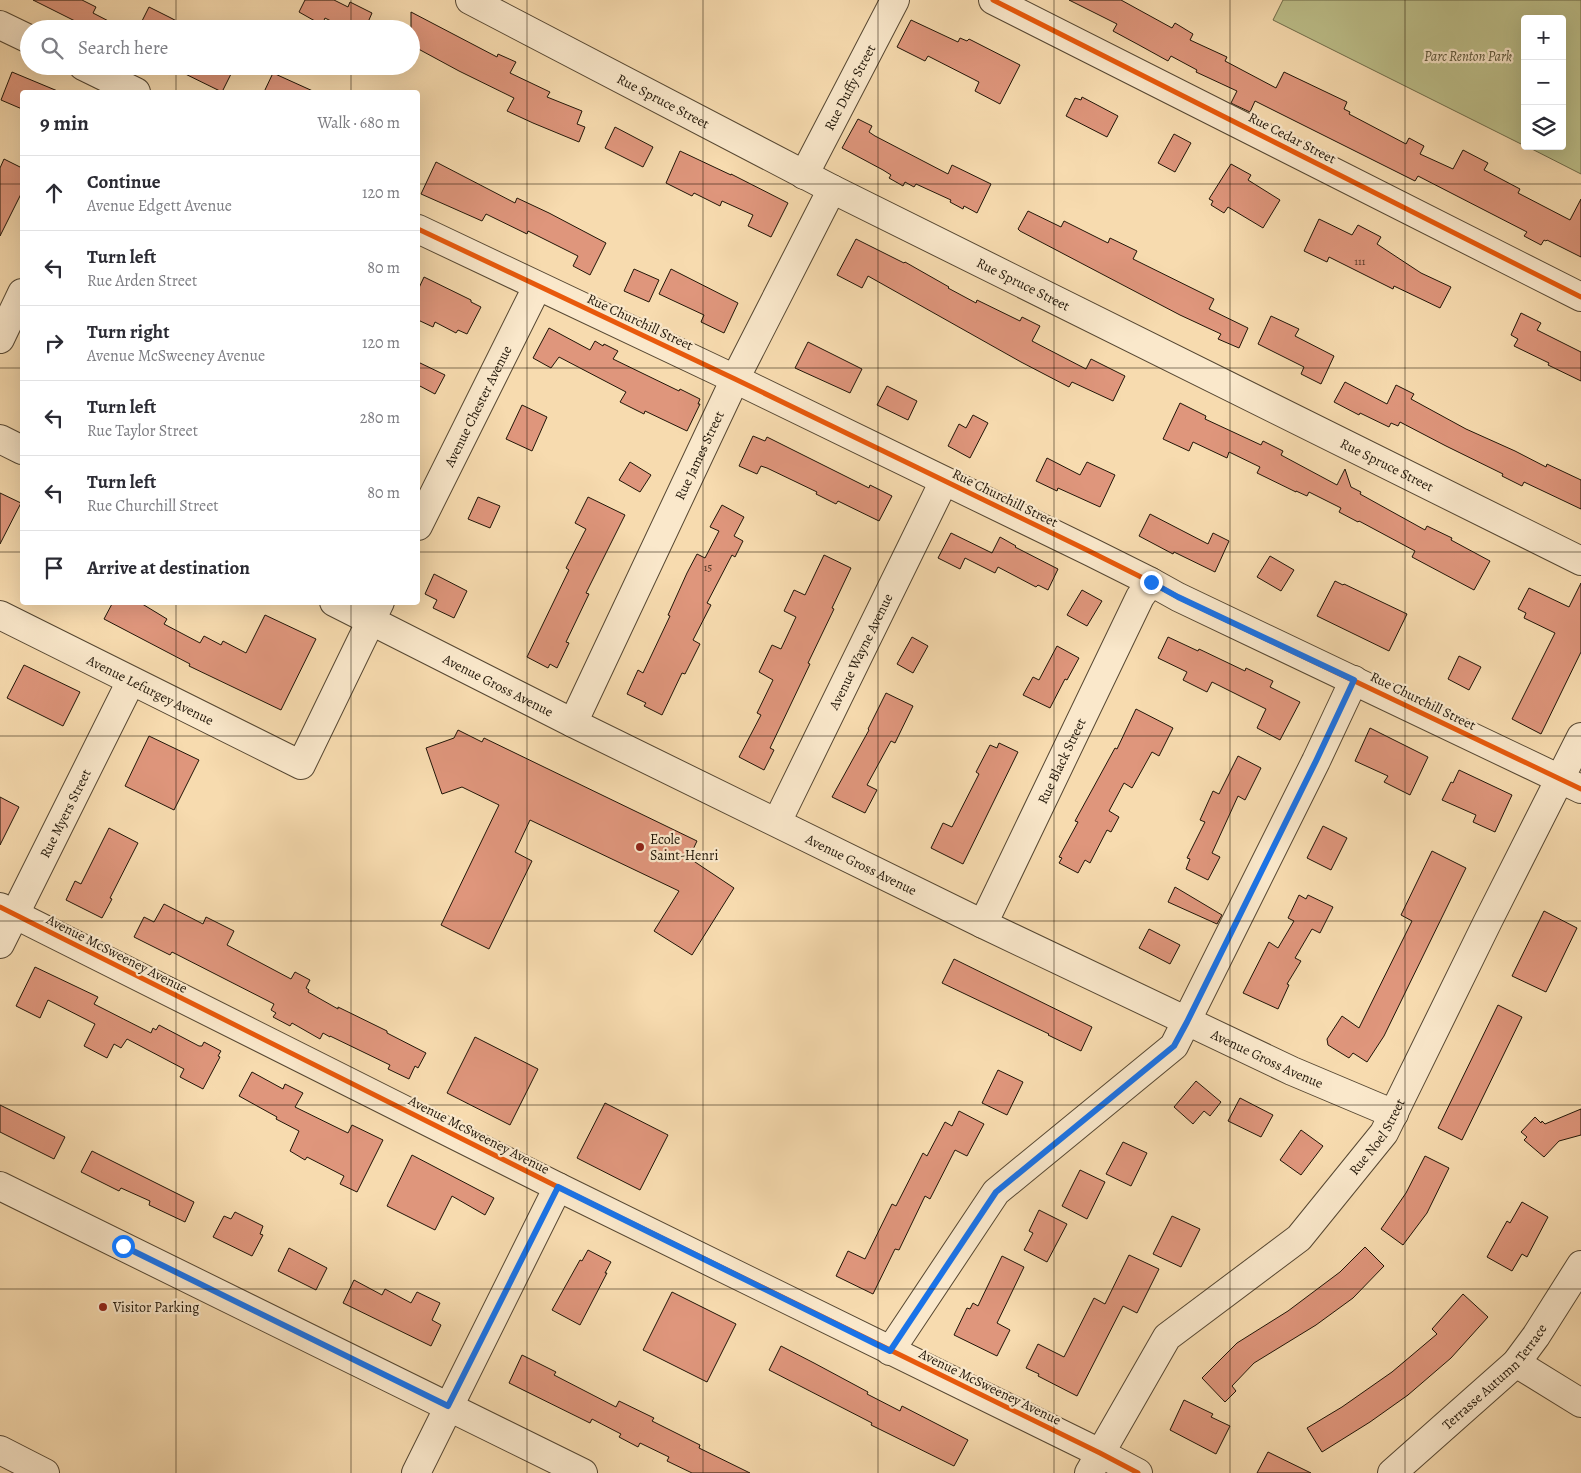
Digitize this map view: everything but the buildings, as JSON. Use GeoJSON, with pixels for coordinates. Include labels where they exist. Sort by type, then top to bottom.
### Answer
{"type":"FeatureCollection","features":[{"type":"Feature","properties":{"kind":"street","name":"Rue Spruce Street"},"geometry":{"type":"LineString","coordinates":[[470,0],[832,190],[1581,560]]}},
{"type":"Feature","properties":{"kind":"street","name":"Rue Duffy Street"},"geometry":{"type":"LineString","coordinates":[[804,175],[894,0]]}},
{"type":"Feature","properties":{"kind":"street","name":"Rue Cedar Street"},"geometry":{"type":"LineString","coordinates":[[993,0],[1031,8],[1581,297]]}},
{"type":"Feature","properties":{"kind":"street"},"geometry":{"type":"LineString","coordinates":[[0,25],[20,35]]}},
{"type":"Feature","properties":{"kind":"street"},"geometry":{"type":"LineString","coordinates":[[100,75],[127,90]]}},
{"type":"Feature","properties":{"kind":"street","name":"Rue James Street"},"geometry":{"type":"LineString","coordinates":[[573,723],[735,379],[832,190]]}},
{"type":"Feature","properties":{"kind":"street","name":"Rue Churchill Street"},"geometry":{"type":"LineString","coordinates":[[420,230],[537,287],[735,379],[944,481],[1146,589],[1178,597],[1570,784]]}},
{"type":"Feature","properties":{"kind":"street","name":"Avenue Chester Avenue"},"geometry":{"type":"LineString","coordinates":[[420,522],[537,287]]}},
{"type":"Feature","properties":{"kind":"street"},"geometry":{"type":"LineString","coordinates":[[0,340],[20,297]]}},
{"type":"Feature","properties":{"kind":"street"},"geometry":{"type":"LineString","coordinates":[[0,439],[20,449]]}},
{"type":"Feature","properties":{"kind":"street","name":"Avenue Wayne Avenue"},"geometry":{"type":"LineString","coordinates":[[777,822],[944,481]]}},
{"type":"Feature","properties":{"kind":"street","name":"Rue Black Street"},"geometry":{"type":"LineString","coordinates":[[983,924],[1146,589]]}},
{"type":"Feature","properties":{"kind":"street","name":"Avenue Gross Avenue"},"geometry":{"type":"LineString","coordinates":[[348,605],[375,611],[573,723],[983,924],[1292,1071],[1394,1114]]}},
{"type":"Feature","properties":{"kind":"street","name":"Avenue Lefurgey Avenue"},"geometry":{"type":"LineString","coordinates":[[0,615],[301,765],[375,611]]}},
{"type":"Feature","properties":{"kind":"street"},"geometry":{"type":"LineString","coordinates":[[890,1351],[996,1192],[1174,1046],[1312,770],[1354,680]]}},
{"type":"Feature","properties":{"kind":"street","name":"Rue Myers Street"},"geometry":{"type":"LineString","coordinates":[[0,944],[7,911],[131,681]]}},
{"type":"Feature","properties":{"kind":"street","name":"Rue Noel Street"},"geometry":{"type":"LineString","coordinates":[[1095,1463],[1167,1336],[1299,1238],[1384,1133],[1488,921],[1570,784],[1581,737]]}},
{"type":"Feature","properties":{"kind":"street","name":"Avenue McSweeney Avenue"},"geometry":{"type":"LineString","coordinates":[[7,911],[890,1351],[1095,1463],[1138,1473]]}},
{"type":"Feature","properties":{"kind":"street"},"geometry":{"type":"LineString","coordinates":[[0,1186],[583,1473]]}},
{"type":"Feature","properties":{"kind":"street"},"geometry":{"type":"LineString","coordinates":[[416,1473],[558,1187]]}},
{"type":"Feature","properties":{"kind":"street","name":"Terrasse Autumn Terrace"},"geometry":{"type":"LineString","coordinates":[[1392,1473],[1516,1363],[1536,1336],[1581,1265]]}},
{"type":"Feature","properties":{"kind":"street"},"geometry":{"type":"LineString","coordinates":[[1516,1363],[1581,1402]]}},
{"type":"Feature","properties":{"kind":"street"},"geometry":{"type":"LineString","coordinates":[[0,1450],[45,1473]]}},
{"type":"Feature","properties":{"kind":"green space","name":"Parc Renton Park"},"geometry":{"type":"Polygon","coordinates":[[[1283,0],[1581,0],[1581,174],[1534,150],[1566,150],[1566,15],[1521,15],[1521,144],[1273,20],[1283,0]]]}},
{"type":"Feature","properties":{"kind":"cycle path"},"geometry":{"type":"LineString","coordinates":[[993,0],[1581,297]]}},
{"type":"Feature","properties":{"kind":"cycle path"},"geometry":{"type":"LineString","coordinates":[[420,230],[735,379],[1091,552],[1178,597],[1581,789]]}},
{"type":"Feature","properties":{"kind":"cycle path"},"geometry":{"type":"LineString","coordinates":[[0,907],[558,1187],[1138,1473]]}},
{"type":"Feature","properties":{"kind":"place","name":"Ecole Saint-Henri"},"geometry":{"type":"Point","coordinates":[640,847]}},
{"type":"Feature","properties":{"kind":"place","name":"Visitor Parking"},"geometry":{"type":"Point","coordinates":[103,1307]}},
{"type":"Feature","properties":{"kind":"route"},"geometry":{"type":"LineString","coordinates":[[123,1246],[448,1406],[558,1187],[890,1351],[996,1192],[1174,1046],[1316,761],[1354,680],[1178,597],[1151,582]]}}]}
